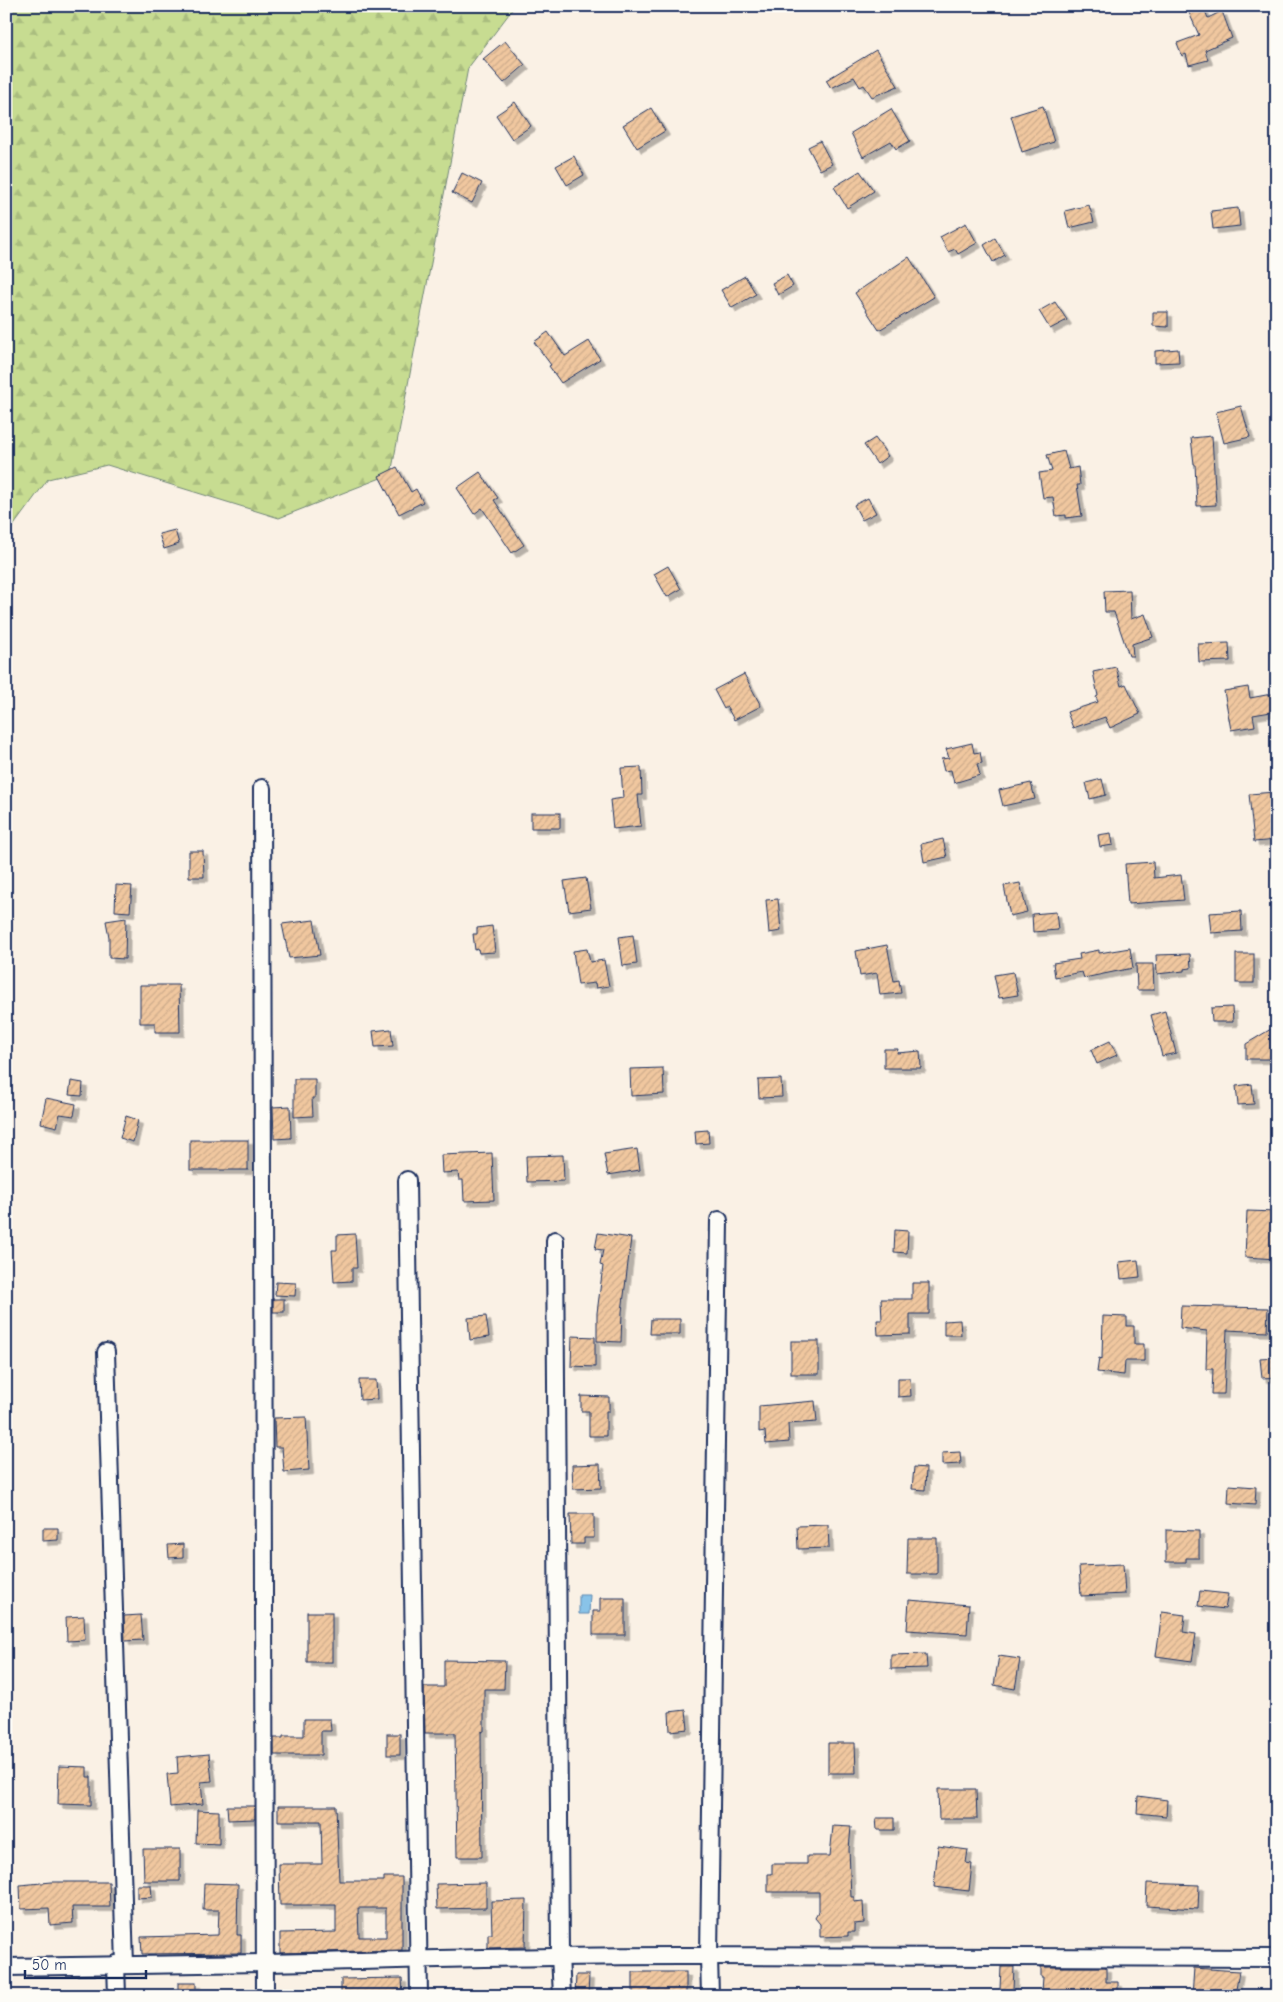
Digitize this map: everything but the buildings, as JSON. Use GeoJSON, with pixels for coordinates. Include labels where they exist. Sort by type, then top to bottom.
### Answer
{"type":"FeatureCollection","features":[{"type":"Feature","properties":{"kind":"street"},"geometry":{"type":"LineString","coordinates":[[262,788],[265,1996]]}},
{"type":"Feature","properties":{"kind":"street"},"geometry":{"type":"LineString","coordinates":[[407,1180],[418,1996]]}},
{"type":"Feature","properties":{"kind":"street"},"geometry":{"type":"LineString","coordinates":[[710,1996],[718,1220]]}},
{"type":"Feature","properties":{"kind":"street"},"geometry":{"type":"LineString","coordinates":[[555,1240],[560,1955],[562,1996]]}},
{"type":"Feature","properties":{"kind":"street"},"geometry":{"type":"LineString","coordinates":[[106,1352],[121,1964],[117,1996]]}},
{"type":"Feature","properties":{"kind":"street"},"geometry":{"type":"LineString","coordinates":[[6,1967],[418,1960],[560,1955],[1277,1958]]}},
{"type":"Feature","properties":{"kind":"green space"},"geometry":{"type":"Polygon","coordinates":[[[6,6],[515,6],[468,68],[391,474],[279,518],[107,465],[48,479],[6,536],[6,6]]]}},
{"type":"Feature","properties":{"kind":"water"},"geometry":{"type":"Polygon","coordinates":[[[579,1595],[590,1595],[589,1614],[579,1614],[579,1595]]]}}]}
